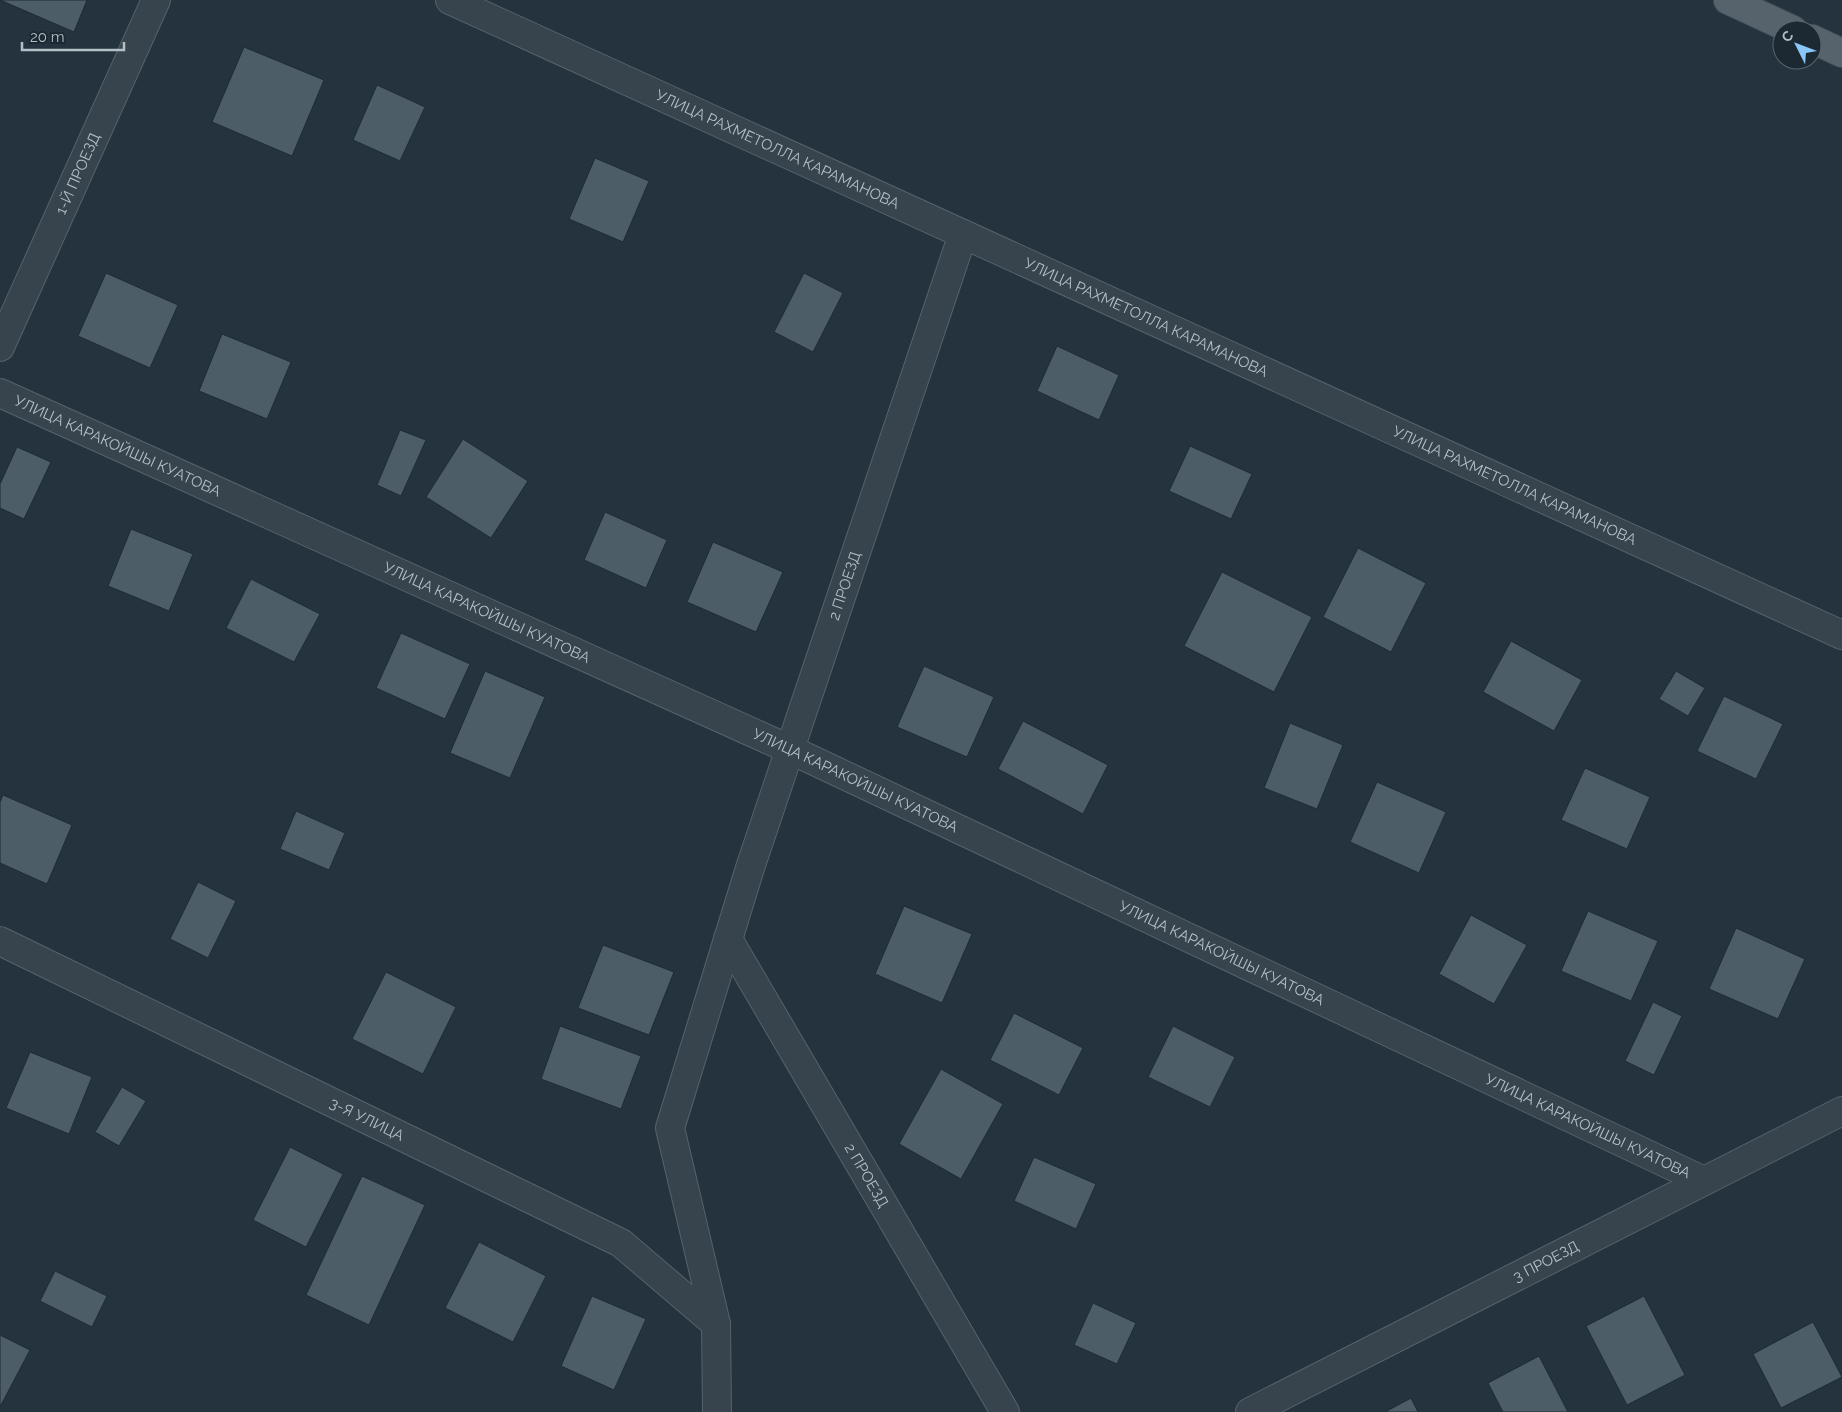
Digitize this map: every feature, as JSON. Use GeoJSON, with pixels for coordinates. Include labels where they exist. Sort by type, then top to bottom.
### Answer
{"type":"FeatureCollection","features":[{"type":"Feature","properties":{"kind":"main road"},"geometry":{"type":"LineString","coordinates":[[1728,0],[1772,20]]}},
{"type":"Feature","properties":{"kind":"main road"},"geometry":{"type":"LineString","coordinates":[[1822,44],[1842,53]]}},
{"type":"Feature","properties":{"kind":"street","name":"1-Й ПРОЕЗД"},"geometry":{"type":"LineString","coordinates":[[0,347],[156,0]]}},
{"type":"Feature","properties":{"kind":"street","name":"УЛИЦА РАХМЕТОЛЛА КАРАМАНОВА"},"geometry":{"type":"LineString","coordinates":[[450,0],[1842,635]]}},
{"type":"Feature","properties":{"kind":"street","name":"2 ПРОЕЗД"},"geometry":{"type":"LineString","coordinates":[[717,1412],[716,1324],[670,1128],[789,749],[963,234]]}},
{"type":"Feature","properties":{"kind":"street","name":"УЛИЦА КАРАКОЙШЫ КУАТОВА"},"geometry":{"type":"LineString","coordinates":[[0,393],[789,749],[1704,1181]]}},
{"type":"Feature","properties":{"kind":"street","name":"2 ПРОЕЗД"},"geometry":{"type":"LineString","coordinates":[[728,939],[1005,1412]]}},
{"type":"Feature","properties":{"kind":"street","name":"3-Я УЛИЦА"},"geometry":{"type":"LineString","coordinates":[[0,941],[621,1244],[716,1324]]}},
{"type":"Feature","properties":{"kind":"street","name":"3 ПРОЕЗД"},"geometry":{"type":"LineString","coordinates":[[1250,1412],[1842,1111]]}},
{"type":"Feature","properties":{"kind":"building"},"geometry":{"type":"Polygon","coordinates":[[[0,0],[87,0],[74,32],[0,0]]]}},
{"type":"Feature","properties":{"kind":"building"},"geometry":{"type":"Polygon","coordinates":[[[244,47],[324,80],[292,156],[212,122],[244,47]]]}},
{"type":"Feature","properties":{"kind":"building"},"geometry":{"type":"Polygon","coordinates":[[[377,85],[425,107],[400,161],[353,140],[377,85]]]}},
{"type":"Feature","properties":{"kind":"building"},"geometry":{"type":"Polygon","coordinates":[[[595,158],[649,181],[623,242],[569,219],[595,158]]]}},
{"type":"Feature","properties":{"kind":"building"},"geometry":{"type":"Polygon","coordinates":[[[106,273],[178,305],[150,368],[78,336],[106,273]]]}},
{"type":"Feature","properties":{"kind":"building"},"geometry":{"type":"Polygon","coordinates":[[[804,273],[843,293],[813,352],[774,332],[804,273]]]}},
{"type":"Feature","properties":{"kind":"building"},"geometry":{"type":"Polygon","coordinates":[[[222,334],[291,362],[267,419],[199,391],[222,334]]]}},
{"type":"Feature","properties":{"kind":"building"},"geometry":{"type":"Polygon","coordinates":[[[1057,346],[1119,375],[1099,420],[1037,391],[1057,346]]]}},
{"type":"Feature","properties":{"kind":"building"},"geometry":{"type":"Polygon","coordinates":[[[400,430],[426,440],[401,496],[377,485],[400,430]]]}},
{"type":"Feature","properties":{"kind":"building"},"geometry":{"type":"Polygon","coordinates":[[[463,439],[528,481],[491,538],[426,497],[463,439]]]}},
{"type":"Feature","properties":{"kind":"building"},"geometry":{"type":"Polygon","coordinates":[[[1190,446],[1252,474],[1231,519],[1169,491],[1190,446]]]}},
{"type":"Feature","properties":{"kind":"building"},"geometry":{"type":"Polygon","coordinates":[[[17,447],[51,462],[24,519],[0,508],[0,484],[17,447]]]}},
{"type":"Feature","properties":{"kind":"building"},"geometry":{"type":"Polygon","coordinates":[[[605,512],[667,540],[646,588],[584,560],[605,512]]]}},
{"type":"Feature","properties":{"kind":"building"},"geometry":{"type":"Polygon","coordinates":[[[131,529],[193,554],[169,611],[108,586],[131,529]]]}},
{"type":"Feature","properties":{"kind":"building"},"geometry":{"type":"Polygon","coordinates":[[[713,542],[783,572],[756,632],[687,602],[713,542]]]}},
{"type":"Feature","properties":{"kind":"building"},"geometry":{"type":"Polygon","coordinates":[[[1358,548],[1426,583],[1391,652],[1323,617],[1358,548]]]}},
{"type":"Feature","properties":{"kind":"building"},"geometry":{"type":"Polygon","coordinates":[[[1222,572],[1312,617],[1274,692],[1184,646],[1222,572]]]}},
{"type":"Feature","properties":{"kind":"building"},"geometry":{"type":"Polygon","coordinates":[[[251,579],[320,614],[294,662],[226,628],[251,579]]]}},
{"type":"Feature","properties":{"kind":"building"},"geometry":{"type":"Polygon","coordinates":[[[401,633],[470,664],[445,719],[376,688],[401,633]]]}},
{"type":"Feature","properties":{"kind":"building"},"geometry":{"type":"Polygon","coordinates":[[[1511,641],[1582,680],[1554,731],[1483,692],[1511,641]]]}},
{"type":"Feature","properties":{"kind":"building"},"geometry":{"type":"Polygon","coordinates":[[[924,666],[994,697],[967,757],[897,727],[924,666]]]}},
{"type":"Feature","properties":{"kind":"building"},"geometry":{"type":"Polygon","coordinates":[[[485,671],[545,697],[510,778],[450,753],[485,671]]]}},
{"type":"Feature","properties":{"kind":"building"},"geometry":{"type":"Polygon","coordinates":[[[1676,671],[1705,688],[1688,716],[1659,699],[1676,671]]]}},
{"type":"Feature","properties":{"kind":"building"},"geometry":{"type":"Polygon","coordinates":[[[1724,696],[1783,724],[1756,779],[1697,751],[1724,696]]]}},
{"type":"Feature","properties":{"kind":"building"},"geometry":{"type":"Polygon","coordinates":[[[1023,721],[1108,765],[1083,814],[998,769],[1023,721]]]}},
{"type":"Feature","properties":{"kind":"building"},"geometry":{"type":"Polygon","coordinates":[[[1290,723],[1343,745],[1317,809],[1264,788],[1290,723]]]}},
{"type":"Feature","properties":{"kind":"building"},"geometry":{"type":"Polygon","coordinates":[[[1585,768],[1650,797],[1627,849],[1561,820],[1585,768]]]}},
{"type":"Feature","properties":{"kind":"building"},"geometry":{"type":"Polygon","coordinates":[[[1377,782],[1446,812],[1419,873],[1350,842],[1377,782]]]}},
{"type":"Feature","properties":{"kind":"building"},"geometry":{"type":"Polygon","coordinates":[[[3,795],[72,825],[47,884],[0,863],[0,802],[3,795]]]}},
{"type":"Feature","properties":{"kind":"building"},"geometry":{"type":"Polygon","coordinates":[[[296,811],[345,833],[329,870],[280,849],[296,811]]]}},
{"type":"Feature","properties":{"kind":"building"},"geometry":{"type":"Polygon","coordinates":[[[198,882],[236,901],[208,958],[170,939],[198,882]]]}},
{"type":"Feature","properties":{"kind":"building"},"geometry":{"type":"Polygon","coordinates":[[[904,906],[972,934],[942,1003],[875,974],[904,906]]]}},
{"type":"Feature","properties":{"kind":"building"},"geometry":{"type":"Polygon","coordinates":[[[1588,911],[1658,941],[1631,1001],[1561,971],[1588,911]]]}},
{"type":"Feature","properties":{"kind":"building"},"geometry":{"type":"Polygon","coordinates":[[[1471,915],[1527,945],[1494,1004],[1439,974],[1471,915]]]}},
{"type":"Feature","properties":{"kind":"building"},"geometry":{"type":"Polygon","coordinates":[[[1736,928],[1805,959],[1778,1019],[1709,989],[1736,928]]]}},
{"type":"Feature","properties":{"kind":"building"},"geometry":{"type":"Polygon","coordinates":[[[603,945],[674,972],[649,1035],[578,1008],[603,945]]]}},
{"type":"Feature","properties":{"kind":"building"},"geometry":{"type":"Polygon","coordinates":[[[386,972],[456,1007],[423,1074],[352,1039],[386,972]]]}},
{"type":"Feature","properties":{"kind":"building"},"geometry":{"type":"Polygon","coordinates":[[[1653,1002],[1682,1016],[1654,1075],[1625,1061],[1653,1002]]]}},
{"type":"Feature","properties":{"kind":"building"},"geometry":{"type":"Polygon","coordinates":[[[1014,1013],[1083,1048],[1059,1095],[990,1060],[1014,1013]]]}},
{"type":"Feature","properties":{"kind":"building"},"geometry":{"type":"Polygon","coordinates":[[[560,1026],[641,1056],[621,1109],[541,1079],[560,1026]]]}},
{"type":"Feature","properties":{"kind":"building"},"geometry":{"type":"Polygon","coordinates":[[[1173,1026],[1235,1057],[1210,1107],[1148,1077],[1173,1026]]]}},
{"type":"Feature","properties":{"kind":"building"},"geometry":{"type":"Polygon","coordinates":[[[30,1052],[92,1077],[69,1134],[6,1108],[30,1052]]]}},
{"type":"Feature","properties":{"kind":"building"},"geometry":{"type":"Polygon","coordinates":[[[941,1069],[1003,1104],[961,1179],[899,1144],[941,1069]]]}},
{"type":"Feature","properties":{"kind":"building"},"geometry":{"type":"Polygon","coordinates":[[[122,1087],[146,1101],[119,1146],[95,1132],[122,1087]]]}},
{"type":"Feature","properties":{"kind":"building"},"geometry":{"type":"Polygon","coordinates":[[[290,1147],[343,1174],[306,1247],[253,1220],[290,1147]]]}},
{"type":"Feature","properties":{"kind":"building"},"geometry":{"type":"Polygon","coordinates":[[[1034,1157],[1096,1184],[1076,1229],[1014,1201],[1034,1157]]]}},
{"type":"Feature","properties":{"kind":"building"},"geometry":{"type":"Polygon","coordinates":[[[362,1176],[425,1205],[369,1325],[306,1295],[362,1176]]]}},
{"type":"Feature","properties":{"kind":"building"},"geometry":{"type":"Polygon","coordinates":[[[479,1242],[546,1276],[513,1342],[445,1308],[479,1242]]]}},
{"type":"Feature","properties":{"kind":"building"},"geometry":{"type":"Polygon","coordinates":[[[55,1271],[107,1296],[92,1327],[40,1301],[55,1271]]]}},
{"type":"Feature","properties":{"kind":"building"},"geometry":{"type":"Polygon","coordinates":[[[592,1296],[646,1319],[614,1390],[561,1366],[592,1296]]]}},
{"type":"Feature","properties":{"kind":"building"},"geometry":{"type":"Polygon","coordinates":[[[1644,1296],[1685,1375],[1627,1405],[1586,1326],[1644,1296]]]}},
{"type":"Feature","properties":{"kind":"building"},"geometry":{"type":"Polygon","coordinates":[[[1093,1303],[1136,1323],[1117,1364],[1074,1345],[1093,1303]]]}},
{"type":"Feature","properties":{"kind":"building"},"geometry":{"type":"Polygon","coordinates":[[[1813,1322],[1842,1377],[1781,1408],[1753,1354],[1813,1322]]]}},
{"type":"Feature","properties":{"kind":"building"},"geometry":{"type":"Polygon","coordinates":[[[0,1335],[30,1350],[0,1407],[0,1335]]]}},
{"type":"Feature","properties":{"kind":"building"},"geometry":{"type":"Polygon","coordinates":[[[1539,1356],[1568,1412],[1503,1412],[1488,1383],[1539,1356]]]}},
{"type":"Feature","properties":{"kind":"building"},"geometry":{"type":"Polygon","coordinates":[[[1411,1398],[1418,1412],[1385,1412],[1411,1398]]]}}]}
